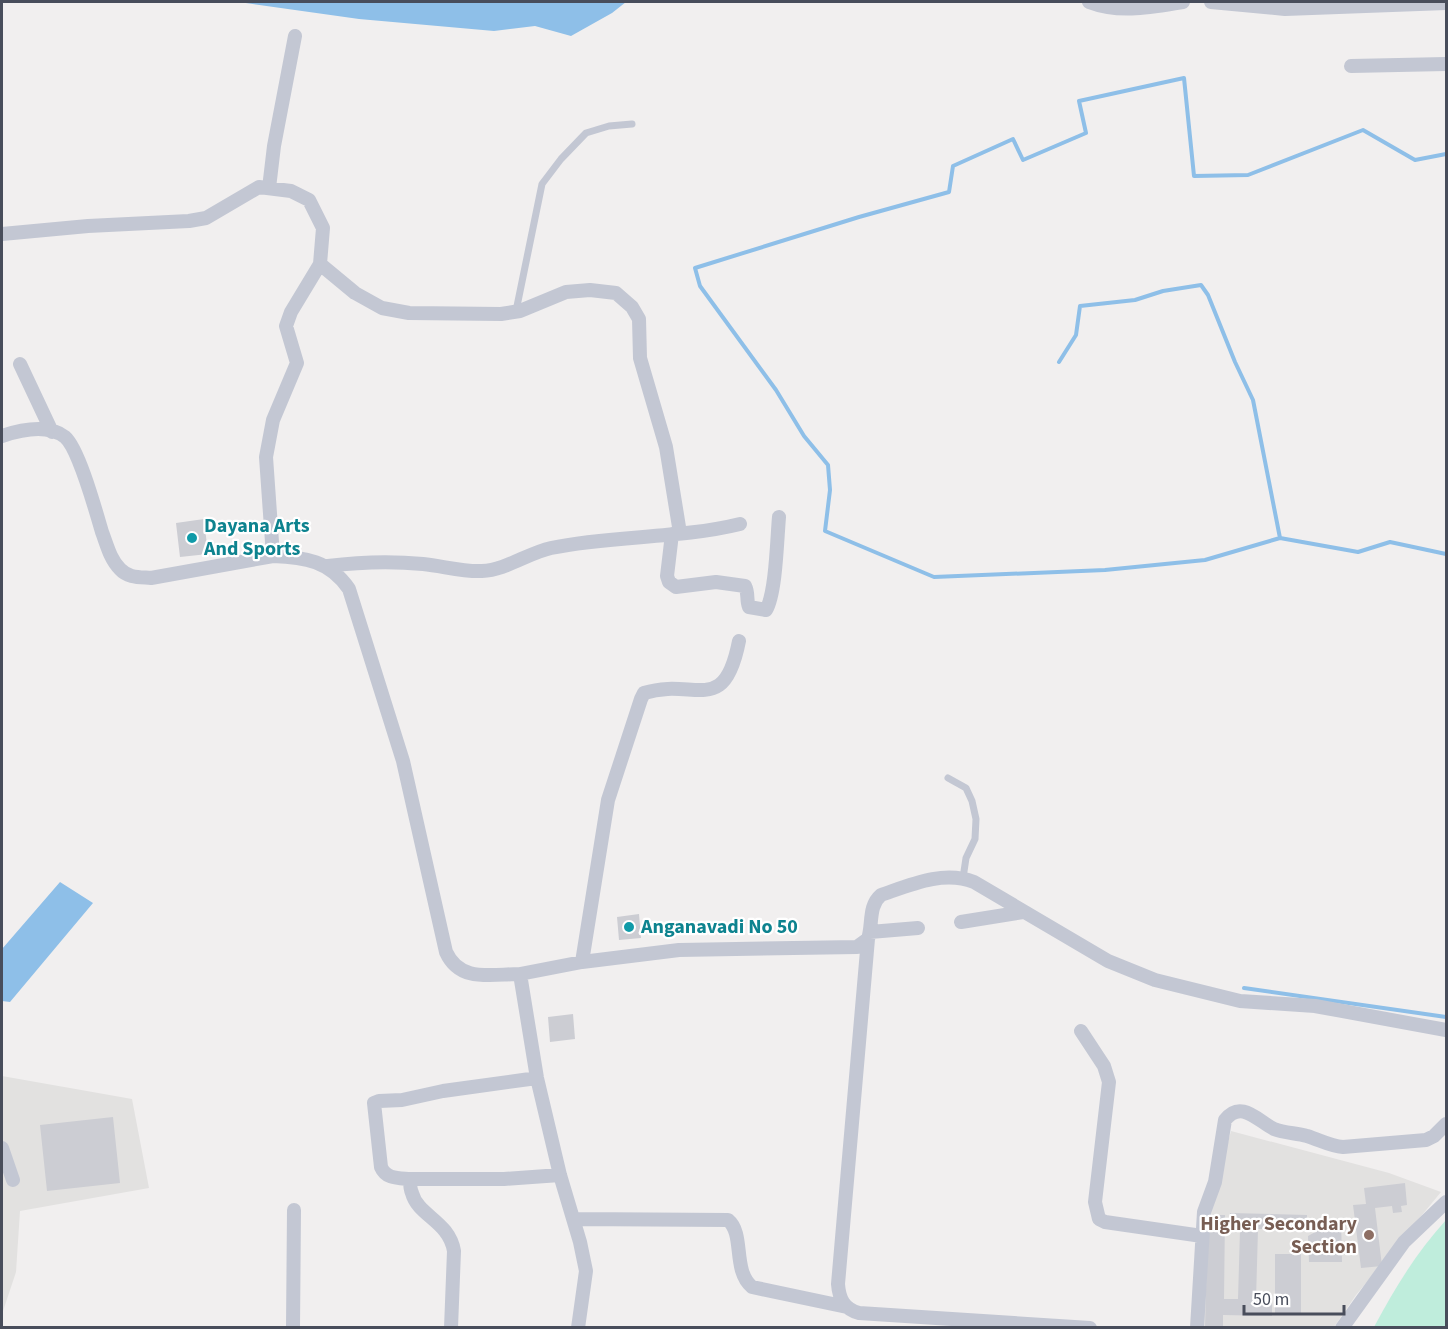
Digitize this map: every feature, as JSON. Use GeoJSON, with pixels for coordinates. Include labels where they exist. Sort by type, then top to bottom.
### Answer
{"type":"FeatureCollection","features":[{"type":"Feature","properties":{"kind":"street"},"geometry":{"type":"LineString","coordinates":[[1089,2],[1100,6],[1138,9],[1183,2]]}},
{"type":"Feature","properties":{"kind":"street"},"geometry":{"type":"LineString","coordinates":[[1211,2],[1285,9],[1446,3]]}},
{"type":"Feature","properties":{"kind":"street"},"geometry":{"type":"LineString","coordinates":[[269,188],[274,146],[295,36]]}},
{"type":"Feature","properties":{"kind":"street"},"geometry":{"type":"LineString","coordinates":[[1351,66],[1446,64]]}},
{"type":"Feature","properties":{"kind":"street"},"geometry":{"type":"LineString","coordinates":[[2,234],[206,218],[260,187],[291,191],[309,200],[323,228],[320,264],[291,312],[286,326],[297,363],[273,420],[266,457],[273,556]]}},
{"type":"Feature","properties":{"kind":"street"},"geometry":{"type":"LineString","coordinates":[[320,264],[356,293],[382,308],[409,313],[516,312],[566,292],[590,290],[616,293],[632,307],[639,319],[640,358],[666,447],[676,533],[668,576],[669,582],[676,587],[717,582],[745,586],[750,608],[766,610],[769,605],[773,577],[779,517]]}},
{"type":"Feature","properties":{"kind":"street"},"geometry":{"type":"LineString","coordinates":[[20,364],[52,432]]}},
{"type":"Feature","properties":{"kind":"street"},"geometry":{"type":"LineString","coordinates":[[2,436],[35,429],[64,437],[71,446],[110,555],[121,570],[132,577],[151,578],[273,556],[291,556],[328,566],[387,562],[481,571],[493,570],[550,549],[676,533],[707,532],[740,524]]}},
{"type":"Feature","properties":{"kind":"street"},"geometry":{"type":"LineString","coordinates":[[328,566],[340,576],[349,589],[403,761],[430,884],[449,959],[454,966],[468,974],[520,974],[582,962],[679,950],[852,948],[862,945],[869,935],[918,928]]}},
{"type":"Feature","properties":{"kind":"street"},"geometry":{"type":"LineString","coordinates":[[582,962],[608,800],[641,699],[644,693],[653,690],[678,688],[708,690],[718,687],[728,677],[739,641]]}},
{"type":"Feature","properties":{"kind":"street"},"geometry":{"type":"LineString","coordinates":[[848,1307],[840,1298],[838,1284],[869,935],[872,908],[876,899],[881,895],[936,878],[963,878],[1108,961],[1155,980],[1240,1001],[1315,1006],[1446,1030]]}},
{"type":"Feature","properties":{"kind":"street"},"geometry":{"type":"LineString","coordinates":[[961,922],[1023,912]]}},
{"type":"Feature","properties":{"kind":"street"},"geometry":{"type":"LineString","coordinates":[[520,974],[537,1078],[586,1271],[578,1328]]}},
{"type":"Feature","properties":{"kind":"street"},"geometry":{"type":"LineString","coordinates":[[1081,1031],[1104,1066],[1109,1082],[1095,1202],[1099,1219],[1105,1222],[1202,1236]]}},
{"type":"Feature","properties":{"kind":"street"},"geometry":{"type":"LineString","coordinates":[[537,1078],[443,1090],[402,1100],[375,1102],[383,1172],[392,1177],[410,1179],[504,1179],[560,1175]]}},
{"type":"Feature","properties":{"kind":"street"},"geometry":{"type":"LineString","coordinates":[[1197,1328],[1204,1212],[1215,1182],[1225,1120],[1230,1114],[1236,1112],[1252,1114],[1275,1129],[1343,1147],[1426,1140],[1434,1136],[1446,1124]]}},
{"type":"Feature","properties":{"kind":"street"},"geometry":{"type":"LineString","coordinates":[[2,1148],[13,1180]]}},
{"type":"Feature","properties":{"kind":"street"},"geometry":{"type":"LineString","coordinates":[[410,1179],[414,1199],[445,1230],[453,1243],[451,1328]]}},
{"type":"Feature","properties":{"kind":"street"},"geometry":{"type":"LineString","coordinates":[[1342,1328],[1404,1242],[1446,1202]]}},
{"type":"Feature","properties":{"kind":"street"},"geometry":{"type":"LineString","coordinates":[[293,1328],[294,1210]]}},
{"type":"Feature","properties":{"kind":"street"},"geometry":{"type":"LineString","coordinates":[[574,1219],[723,1218],[734,1226],[740,1266],[752,1287],[848,1307],[860,1313],[1090,1328]]}},
{"type":"Feature","properties":{"kind":"lane"},"geometry":{"type":"LineString","coordinates":[[516,312],[542,184],[561,159],[586,134],[609,126],[632,124]]}},
{"type":"Feature","properties":{"kind":"lane"},"geometry":{"type":"LineString","coordinates":[[948,778],[966,788],[976,819],[975,839],[966,858],[963,878]]}},
{"type":"Feature","properties":{"kind":"shaded area"},"geometry":{"type":"Polygon","coordinates":[[[2,1076],[132,1099],[149,1188],[20,1211],[16,1272],[2,1314],[2,1076]]]}},
{"type":"Feature","properties":{"kind":"shaded area"},"geometry":{"type":"Polygon","coordinates":[[[1231,1131],[1389,1173],[1441,1192],[1356,1295],[1334,1327],[1203,1328],[1210,1209],[1231,1131]]]}},
{"type":"Feature","properties":{"kind":"green space"},"geometry":{"type":"Polygon","coordinates":[[[1446,1220],[1446,1327],[1374,1327],[1407,1271],[1446,1220]]]}},
{"type":"Feature","properties":{"kind":"water"},"geometry":{"type":"Polygon","coordinates":[[[239,2],[626,2],[612,13],[571,36],[535,26],[494,31],[359,19],[239,2]]]}},
{"type":"Feature","properties":{"kind":"water"},"geometry":{"type":"Polygon","coordinates":[[[60,882],[93,903],[10,1002],[2,1001],[2,949],[60,882]]]}},
{"type":"Feature","properties":{"kind":"building","name":"Dayana Arts And Sports"},"geometry":{"type":"Polygon","coordinates":[[[204,519],[208,554],[180,557],[176,523],[204,519]]]}},
{"type":"Feature","properties":{"kind":"building","name":"Anganavadi No 50"},"geometry":{"type":"Polygon","coordinates":[[[639,914],[641,938],[619,940],[617,917],[639,914]]]}},
{"type":"Feature","properties":{"kind":"building"},"geometry":{"type":"Polygon","coordinates":[[[573,1014],[575,1039],[550,1042],[548,1017],[573,1014]]]}},
{"type":"Feature","properties":{"kind":"building"},"geometry":{"type":"Polygon","coordinates":[[[113,1117],[120,1183],[47,1191],[40,1125],[113,1117]]]}},
{"type":"Feature","properties":{"kind":"building"},"geometry":{"type":"Polygon","coordinates":[[[1405,1183],[1407,1205],[1401,1206],[1402,1212],[1393,1213],[1392,1206],[1375,1208],[1382,1266],[1361,1268],[1353,1205],[1366,1204],[1364,1188],[1405,1183]]]}},
{"type":"Feature","properties":{"kind":"building"},"geometry":{"type":"Polygon","coordinates":[[[1230,1213],[1307,1215],[1307,1230],[1258,1229],[1256,1300],[1272,1300],[1272,1316],[1223,1315],[1223,1328],[1205,1328],[1208,1215],[1225,1215],[1224,1299],[1238,1299],[1240,1230],[1230,1230],[1230,1213]]]}},
{"type":"Feature","properties":{"kind":"building"},"geometry":{"type":"Polygon","coordinates":[[[1341,1219],[1342,1262],[1309,1262],[1308,1236],[1317,1231],[1317,1220],[1341,1219]]]}},
{"type":"Feature","properties":{"kind":"building"},"geometry":{"type":"Polygon","coordinates":[[[1275,1254],[1301,1254],[1301,1315],[1275,1315],[1275,1254]]]}},
{"type":"Feature","properties":{"kind":"waterway"},"geometry":{"type":"LineString","coordinates":[[1446,154],[1415,160],[1363,130],[1248,175],[1194,176],[1184,78],[1079,101],[1086,133],[1023,160],[1013,139],[953,166],[949,192],[859,217],[695,268],[700,286],[776,390],[804,436],[828,465],[830,490],[825,531],[934,577],[1105,570],[1205,560],[1280,538],[1358,552],[1390,542],[1446,554]]}},
{"type":"Feature","properties":{"kind":"waterway"},"geometry":{"type":"LineString","coordinates":[[1059,362],[1076,335],[1080,306],[1135,300],[1163,291],[1201,285],[1208,295],[1253,400],[1280,538]]}},
{"type":"Feature","properties":{"kind":"waterway"},"geometry":{"type":"LineString","coordinates":[[1244,988],[1446,1017]]}},
{"type":"Feature","properties":{"kind":"place","name":"Dayana Arts And Sports"},"geometry":{"type":"Point","coordinates":[192,538]}},
{"type":"Feature","properties":{"kind":"place","name":"Anganavadi No 50"},"geometry":{"type":"Point","coordinates":[629,927]}},
{"type":"Feature","properties":{"kind":"place","name":"Higher Secondary Section"},"geometry":{"type":"Point","coordinates":[1369,1235]}}]}
